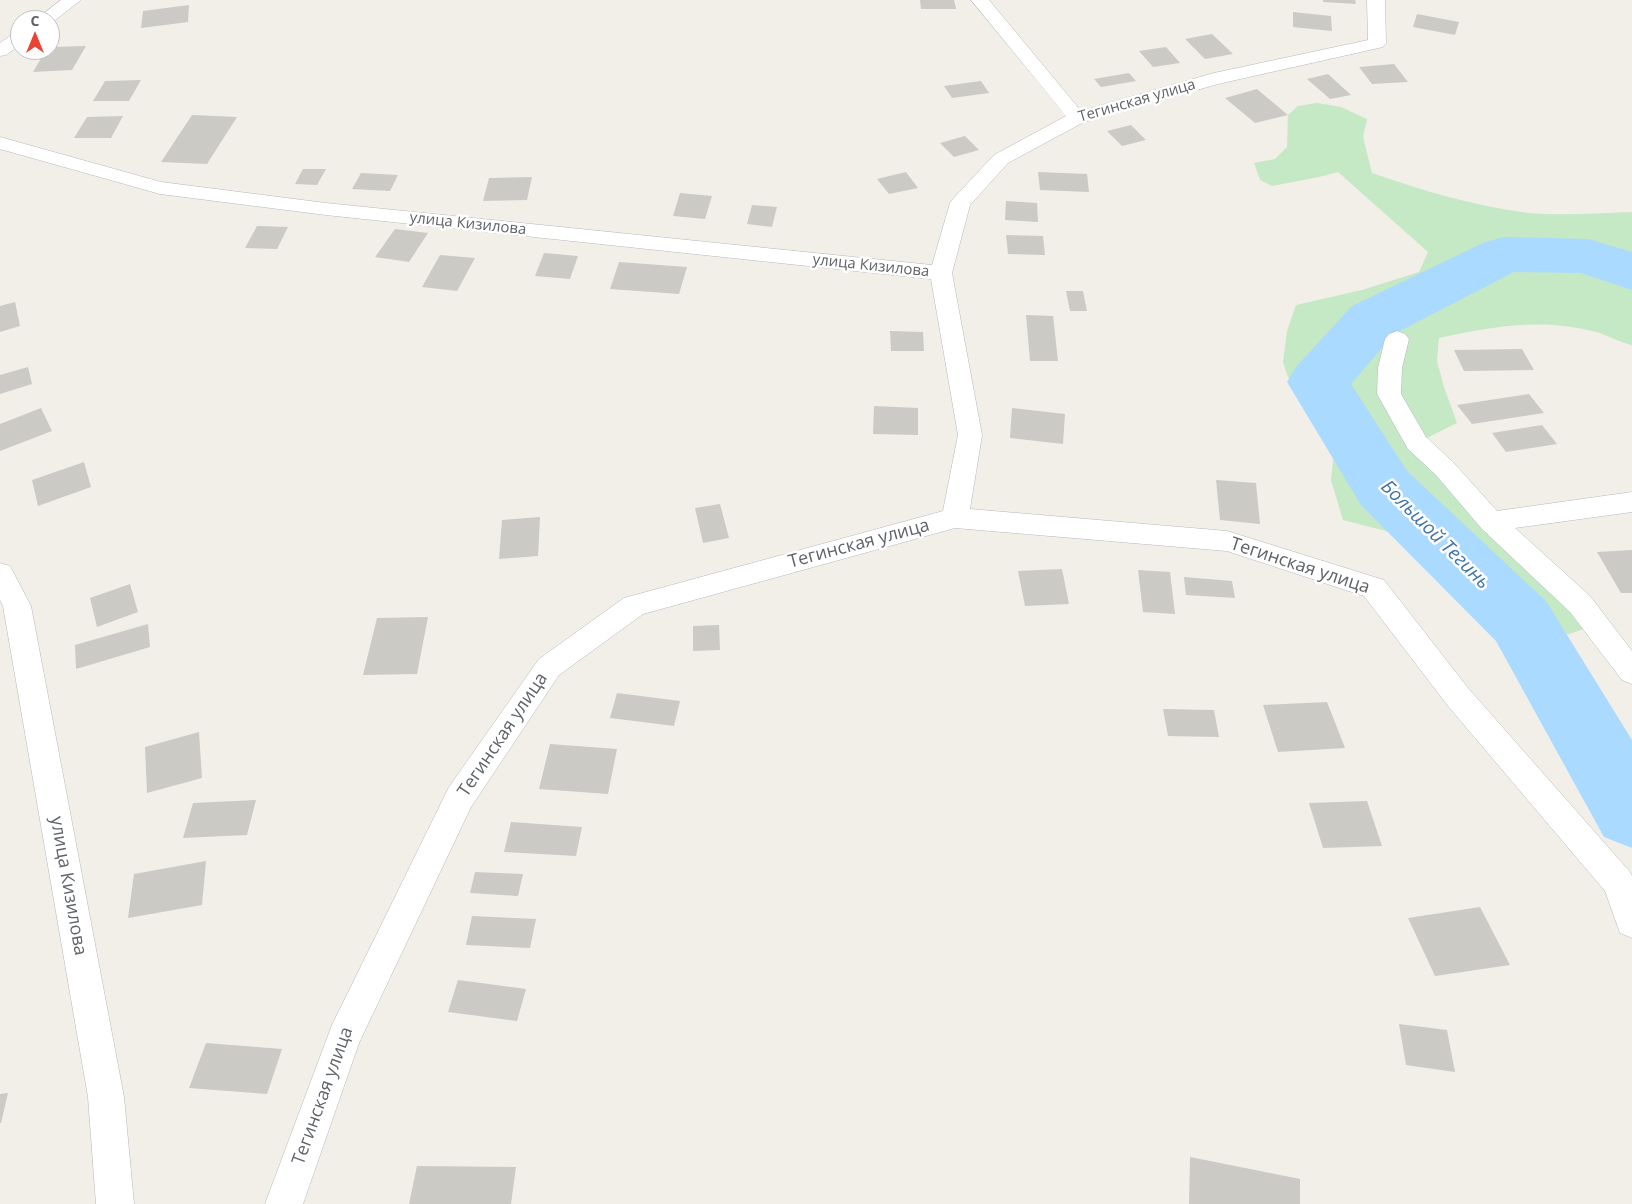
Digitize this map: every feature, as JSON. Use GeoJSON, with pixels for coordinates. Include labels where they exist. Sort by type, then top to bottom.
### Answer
{"type":"FeatureCollection","features":[{"type":"Feature","properties":{"kind":"street"},"geometry":{"type":"LineString","coordinates":[[58,10],[72,0]]}},
{"type":"Feature","properties":{"kind":"street"},"geometry":{"type":"LineString","coordinates":[[980,0],[1077,118]]}},
{"type":"Feature","properties":{"kind":"street","name":"Тегинская улица"},"geometry":{"type":"LineString","coordinates":[[955,518],[970,435],[942,274],[960,203],[1001,158],[1077,118],[1214,79],[1377,43],[1376,0]]}},
{"type":"Feature","properties":{"kind":"street","name":"улица Кизилова"},"geometry":{"type":"LineString","coordinates":[[0,143],[160,188],[326,209],[942,274]]}},
{"type":"Feature","properties":{"kind":"street"},"geometry":{"type":"LineString","coordinates":[[1397,339],[1390,368],[1389,394],[1417,443],[1444,468],[1491,522],[1580,604],[1632,672]]}},
{"type":"Feature","properties":{"kind":"street"},"geometry":{"type":"LineString","coordinates":[[1491,522],[1632,502]]}},
{"type":"Feature","properties":{"kind":"street","name":"Тегинская улица"},"geometry":{"type":"LineString","coordinates":[[284,1204],[344,1037],[460,797],[550,667],[634,606],[955,518],[1227,541],[1374,588],[1458,697],[1619,883],[1632,922]]}},
{"type":"Feature","properties":{"kind":"street","name":"улица Кизилова"},"geometry":{"type":"LineString","coordinates":[[0,574],[17,606],[19,616],[106,1097],[115,1204]]}},
{"type":"Feature","properties":{"kind":"green space"},"geometry":{"type":"Polygon","coordinates":[[[1317,103],[1341,107],[1367,119],[1363,137],[1372,173],[1449,197],[1528,213],[1632,212],[1632,345],[1592,331],[1552,325],[1478,330],[1439,338],[1437,361],[1457,423],[1417,443],[1565,600],[1584,629],[1553,639],[1487,611],[1446,568],[1413,538],[1343,520],[1331,480],[1335,443],[1319,407],[1288,377],[1283,362],[1287,331],[1296,305],[1362,290],[1419,272],[1428,252],[1338,172],[1272,186],[1260,180],[1254,163],[1275,159],[1287,147],[1288,115],[1298,106],[1317,103]]]}},
{"type":"Feature","properties":{"kind":"green space"},"geometry":{"type":"Polygon","coordinates":[[[1572,734],[1632,754],[1632,840],[1618,814],[1561,757],[1572,734]]]}},
{"type":"Feature","properties":{"kind":"building"},"geometry":{"type":"Polygon","coordinates":[[[920,0],[954,0],[956,9],[921,9],[920,0]]]}},
{"type":"Feature","properties":{"kind":"building"},"geometry":{"type":"Polygon","coordinates":[[[1323,0],[1355,0],[1356,4],[1323,2],[1323,0]]]}},
{"type":"Feature","properties":{"kind":"building"},"geometry":{"type":"Polygon","coordinates":[[[189,5],[188,22],[141,28],[143,11],[189,5]]]}},
{"type":"Feature","properties":{"kind":"building"},"geometry":{"type":"Polygon","coordinates":[[[1293,12],[1331,16],[1332,31],[1293,27],[1293,12]]]}},
{"type":"Feature","properties":{"kind":"building"},"geometry":{"type":"Polygon","coordinates":[[[1417,14],[1459,22],[1455,35],[1413,27],[1417,14]]]}},
{"type":"Feature","properties":{"kind":"building"},"geometry":{"type":"Polygon","coordinates":[[[1212,34],[1233,54],[1205,59],[1185,39],[1212,34]]]}},
{"type":"Feature","properties":{"kind":"building"},"geometry":{"type":"Polygon","coordinates":[[[86,46],[72,70],[33,72],[40,60],[60,60],[60,47],[86,46]]]}},
{"type":"Feature","properties":{"kind":"building"},"geometry":{"type":"Polygon","coordinates":[[[1166,47],[1180,63],[1153,67],[1139,51],[1166,47]]]}},
{"type":"Feature","properties":{"kind":"building"},"geometry":{"type":"Polygon","coordinates":[[[1394,64],[1408,82],[1372,84],[1359,67],[1394,64]]]}},
{"type":"Feature","properties":{"kind":"building"},"geometry":{"type":"Polygon","coordinates":[[[1129,73],[1136,81],[1101,87],[1094,79],[1129,73]]]}},
{"type":"Feature","properties":{"kind":"building"},"geometry":{"type":"Polygon","coordinates":[[[1328,74],[1351,95],[1330,99],[1307,79],[1328,74]]]}},
{"type":"Feature","properties":{"kind":"building"},"geometry":{"type":"Polygon","coordinates":[[[141,80],[129,101],[93,101],[105,81],[141,80]]]}},
{"type":"Feature","properties":{"kind":"building"},"geometry":{"type":"Polygon","coordinates":[[[981,81],[989,93],[952,98],[944,86],[981,81]]]}},
{"type":"Feature","properties":{"kind":"building"},"geometry":{"type":"Polygon","coordinates":[[[1257,89],[1288,115],[1255,123],[1225,98],[1257,89]]]}},
{"type":"Feature","properties":{"kind":"building"},"geometry":{"type":"Polygon","coordinates":[[[192,115],[237,117],[207,164],[161,162],[192,115]]]}},
{"type":"Feature","properties":{"kind":"building"},"geometry":{"type":"Polygon","coordinates":[[[123,116],[111,138],[74,138],[87,117],[123,116]]]}},
{"type":"Feature","properties":{"kind":"building"},"geometry":{"type":"Polygon","coordinates":[[[1131,125],[1146,140],[1122,146],[1107,131],[1131,125]]]}},
{"type":"Feature","properties":{"kind":"building"},"geometry":{"type":"Polygon","coordinates":[[[965,136],[979,150],[954,157],[940,143],[965,136]]]}},
{"type":"Feature","properties":{"kind":"building"},"geometry":{"type":"Polygon","coordinates":[[[303,169],[326,169],[317,185],[295,184],[303,169]]]}},
{"type":"Feature","properties":{"kind":"building"},"geometry":{"type":"Polygon","coordinates":[[[906,172],[918,188],[889,194],[877,179],[906,172]]]}},
{"type":"Feature","properties":{"kind":"building"},"geometry":{"type":"Polygon","coordinates":[[[1038,172],[1087,174],[1089,192],[1040,190],[1038,172]]]}},
{"type":"Feature","properties":{"kind":"building"},"geometry":{"type":"Polygon","coordinates":[[[361,173],[398,175],[390,191],[352,189],[361,173]]]}},
{"type":"Feature","properties":{"kind":"building"},"geometry":{"type":"Polygon","coordinates":[[[532,177],[527,200],[483,201],[489,178],[532,177]]]}},
{"type":"Feature","properties":{"kind":"building"},"geometry":{"type":"Polygon","coordinates":[[[680,193],[712,196],[705,219],[673,216],[680,193]]]}},
{"type":"Feature","properties":{"kind":"building"},"geometry":{"type":"Polygon","coordinates":[[[1006,201],[1037,203],[1038,222],[1005,220],[1006,201]]]}},
{"type":"Feature","properties":{"kind":"building"},"geometry":{"type":"Polygon","coordinates":[[[752,205],[777,207],[772,227],[747,224],[752,205]]]}},
{"type":"Feature","properties":{"kind":"building"},"geometry":{"type":"Polygon","coordinates":[[[257,226],[288,227],[277,249],[245,248],[257,226]]]}},
{"type":"Feature","properties":{"kind":"building"},"geometry":{"type":"Polygon","coordinates":[[[395,229],[428,233],[409,262],[375,257],[395,229]]]}},
{"type":"Feature","properties":{"kind":"building"},"geometry":{"type":"Polygon","coordinates":[[[1006,235],[1043,236],[1045,255],[1008,254],[1006,235]]]}},
{"type":"Feature","properties":{"kind":"building"},"geometry":{"type":"Polygon","coordinates":[[[544,253],[578,256],[570,279],[535,276],[544,253]]]}},
{"type":"Feature","properties":{"kind":"building"},"geometry":{"type":"Polygon","coordinates":[[[440,255],[475,258],[457,291],[422,287],[440,255]]]}},
{"type":"Feature","properties":{"kind":"building"},"geometry":{"type":"Polygon","coordinates":[[[619,262],[687,267],[679,294],[610,289],[619,262]]]}},
{"type":"Feature","properties":{"kind":"building"},"geometry":{"type":"Polygon","coordinates":[[[1066,291],[1083,291],[1087,311],[1070,311],[1066,291]]]}},
{"type":"Feature","properties":{"kind":"building"},"geometry":{"type":"Polygon","coordinates":[[[15,302],[20,326],[0,332],[0,306],[15,302]]]}},
{"type":"Feature","properties":{"kind":"building"},"geometry":{"type":"Polygon","coordinates":[[[1026,315],[1053,316],[1058,361],[1030,361],[1026,315]]]}},
{"type":"Feature","properties":{"kind":"building"},"geometry":{"type":"Polygon","coordinates":[[[890,331],[923,332],[924,351],[891,351],[890,331]]]}},
{"type":"Feature","properties":{"kind":"building"},"geometry":{"type":"Polygon","coordinates":[[[1522,349],[1534,370],[1464,371],[1454,350],[1522,349]]]}},
{"type":"Feature","properties":{"kind":"building"},"geometry":{"type":"Polygon","coordinates":[[[28,367],[32,384],[0,394],[0,375],[28,367]]]}},
{"type":"Feature","properties":{"kind":"building"},"geometry":{"type":"Polygon","coordinates":[[[1529,394],[1544,413],[1472,424],[1457,405],[1529,394]]]}},
{"type":"Feature","properties":{"kind":"building"},"geometry":{"type":"Polygon","coordinates":[[[874,406],[918,408],[918,435],[873,434],[874,406]]]}},
{"type":"Feature","properties":{"kind":"building"},"geometry":{"type":"Polygon","coordinates":[[[41,408],[52,431],[0,451],[0,424],[41,408]]]}},
{"type":"Feature","properties":{"kind":"building"},"geometry":{"type":"Polygon","coordinates":[[[1012,408],[1065,414],[1063,444],[1010,438],[1012,408]]]}},
{"type":"Feature","properties":{"kind":"building"},"geometry":{"type":"Polygon","coordinates":[[[1542,425],[1557,444],[1506,452],[1492,433],[1542,425]]]}},
{"type":"Feature","properties":{"kind":"building"},"geometry":{"type":"Polygon","coordinates":[[[84,462],[91,487],[38,506],[32,480],[84,462]]]}},
{"type":"Feature","properties":{"kind":"building"},"geometry":{"type":"Polygon","coordinates":[[[1216,480],[1256,483],[1260,524],[1220,520],[1216,480]]]}},
{"type":"Feature","properties":{"kind":"building"},"geometry":{"type":"Polygon","coordinates":[[[720,504],[729,538],[703,543],[695,508],[720,504]]]}},
{"type":"Feature","properties":{"kind":"building"},"geometry":{"type":"Polygon","coordinates":[[[540,517],[538,556],[499,559],[502,520],[540,517]]]}},
{"type":"Feature","properties":{"kind":"building"},"geometry":{"type":"Polygon","coordinates":[[[1632,550],[1632,593],[1621,593],[1597,552],[1632,550]]]}},
{"type":"Feature","properties":{"kind":"building"},"geometry":{"type":"Polygon","coordinates":[[[1062,569],[1069,604],[1025,606],[1018,571],[1062,569]]]}},
{"type":"Feature","properties":{"kind":"building"},"geometry":{"type":"Polygon","coordinates":[[[1138,570],[1170,572],[1175,614],[1143,612],[1138,570]]]}},
{"type":"Feature","properties":{"kind":"building"},"geometry":{"type":"Polygon","coordinates":[[[1184,577],[1232,581],[1235,598],[1186,595],[1184,577]]]}},
{"type":"Feature","properties":{"kind":"building"},"geometry":{"type":"Polygon","coordinates":[[[130,584],[138,612],[97,627],[90,598],[130,584]]]}},
{"type":"Feature","properties":{"kind":"building"},"geometry":{"type":"Polygon","coordinates":[[[428,617],[417,674],[363,675],[377,618],[428,617]]]}},
{"type":"Feature","properties":{"kind":"building"},"geometry":{"type":"Polygon","coordinates":[[[148,624],[150,647],[76,669],[75,645],[148,624]]]}},
{"type":"Feature","properties":{"kind":"building"},"geometry":{"type":"Polygon","coordinates":[[[719,625],[720,650],[693,651],[693,626],[719,625]]]}},
{"type":"Feature","properties":{"kind":"building"},"geometry":{"type":"Polygon","coordinates":[[[617,693],[680,701],[674,726],[610,718],[617,693]]]}},
{"type":"Feature","properties":{"kind":"building"},"geometry":{"type":"Polygon","coordinates":[[[1327,702],[1345,748],[1278,752],[1263,705],[1327,702]]]}},
{"type":"Feature","properties":{"kind":"building"},"geometry":{"type":"Polygon","coordinates":[[[1163,709],[1214,710],[1219,737],[1168,736],[1163,709]]]}},
{"type":"Feature","properties":{"kind":"building"},"geometry":{"type":"Polygon","coordinates":[[[199,732],[202,778],[147,793],[145,747],[199,732]]]}},
{"type":"Feature","properties":{"kind":"building"},"geometry":{"type":"Polygon","coordinates":[[[550,744],[617,749],[608,794],[539,789],[550,744]]]}},
{"type":"Feature","properties":{"kind":"building"},"geometry":{"type":"Polygon","coordinates":[[[256,800],[247,835],[183,838],[193,803],[256,800]]]}},
{"type":"Feature","properties":{"kind":"building"},"geometry":{"type":"Polygon","coordinates":[[[1367,801],[1382,846],[1323,848],[1309,803],[1367,801]]]}},
{"type":"Feature","properties":{"kind":"building"},"geometry":{"type":"Polygon","coordinates":[[[511,822],[582,827],[576,856],[504,852],[511,822]]]}},
{"type":"Feature","properties":{"kind":"building"},"geometry":{"type":"Polygon","coordinates":[[[206,861],[202,905],[128,918],[134,874],[206,861]]]}},
{"type":"Feature","properties":{"kind":"building"},"geometry":{"type":"Polygon","coordinates":[[[475,872],[523,874],[518,896],[470,893],[475,872]]]}},
{"type":"Feature","properties":{"kind":"building"},"geometry":{"type":"Polygon","coordinates":[[[1480,907],[1510,965],[1435,976],[1408,918],[1480,907]]]}},
{"type":"Feature","properties":{"kind":"building"},"geometry":{"type":"Polygon","coordinates":[[[472,916],[536,919],[530,948],[466,945],[472,916]]]}},
{"type":"Feature","properties":{"kind":"building"},"geometry":{"type":"Polygon","coordinates":[[[458,980],[526,989],[517,1021],[448,1012],[458,980]]]}},
{"type":"Feature","properties":{"kind":"building"},"geometry":{"type":"Polygon","coordinates":[[[1399,1024],[1447,1030],[1455,1072],[1406,1065],[1399,1024]]]}},
{"type":"Feature","properties":{"kind":"building"},"geometry":{"type":"Polygon","coordinates":[[[206,1043],[282,1049],[267,1094],[189,1088],[206,1043]]]}},
{"type":"Feature","properties":{"kind":"building"},"geometry":{"type":"Polygon","coordinates":[[[8,1093],[1,1123],[0,1123],[0,1094],[8,1093]]]}},
{"type":"Feature","properties":{"kind":"building"},"geometry":{"type":"Polygon","coordinates":[[[1190,1157],[1300,1179],[1300,1204],[1189,1204],[1190,1157]]]}},
{"type":"Feature","properties":{"kind":"building"},"geometry":{"type":"Polygon","coordinates":[[[417,1166],[516,1167],[511,1204],[409,1204],[417,1166]]]}},
{"type":"Feature","properties":{"kind":"waterway","name":"Большой Тегинь"},"geometry":{"type":"LineString","coordinates":[[1632,272],[1588,256],[1505,254],[1373,320],[1318,382],[1384,488],[1521,621],[1632,812]]}}]}
